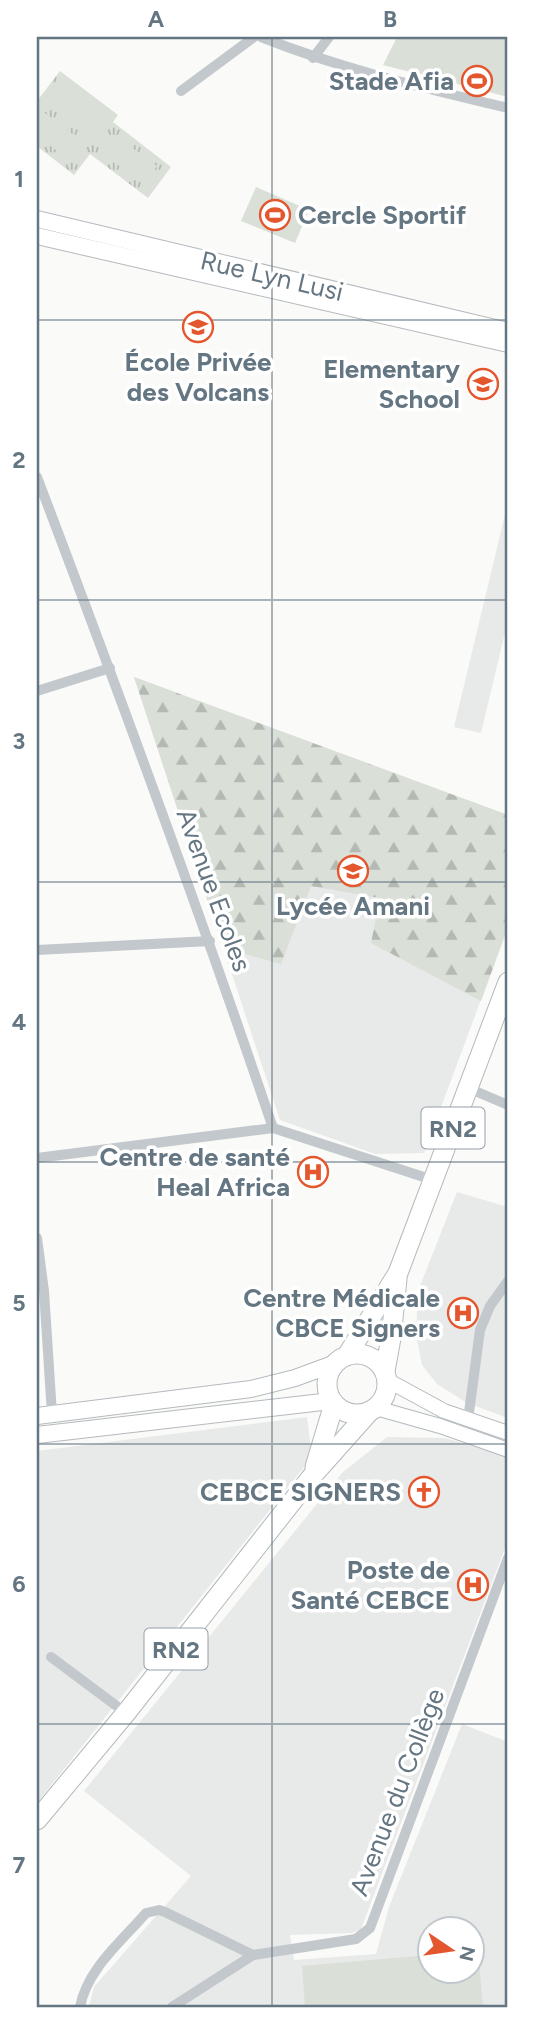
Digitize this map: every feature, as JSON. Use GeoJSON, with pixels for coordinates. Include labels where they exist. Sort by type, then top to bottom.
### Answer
{"type":"FeatureCollection","features":[{"type":"Feature","properties":{"kind":"highway","name":"RN2"},"geometry":{"type":"LineString","coordinates":[[313,1475],[333,1403],[326,1382],[398,1273],[508,982]]}},
{"type":"Feature","properties":{"kind":"highway","name":"RN2"},"geometry":{"type":"LineString","coordinates":[[37,1820],[126,1713],[313,1475],[385,1395],[398,1273]]}},
{"type":"Feature","properties":{"kind":"highway"},"geometry":{"type":"LineString","coordinates":[[341,1359],[366,1354],[373,1358],[386,1376]]}},
{"type":"Feature","properties":{"kind":"highway"},"geometry":{"type":"LineString","coordinates":[[333,1403],[347,1413],[355,1414],[373,1409]]}},
{"type":"Feature","properties":{"kind":"main road","name":"Rue Lyn Lusi"},"geometry":{"type":"LineString","coordinates":[[37,219],[508,331]]}},
{"type":"Feature","properties":{"kind":"main road","name":"Rue Lyn Lusi"},"geometry":{"type":"LineString","coordinates":[[37,236],[508,344]]}},
{"type":"Feature","properties":{"kind":"main road"},"geometry":{"type":"LineString","coordinates":[[44,1415],[251,1389],[295,1378],[341,1359]]}},
{"type":"Feature","properties":{"kind":"main road"},"geometry":{"type":"LineString","coordinates":[[386,1376],[444,1411],[508,1433]]}},
{"type":"Feature","properties":{"kind":"main road"},"geometry":{"type":"LineString","coordinates":[[37,1435],[333,1403]]}},
{"type":"Feature","properties":{"kind":"main road"},"geometry":{"type":"LineString","coordinates":[[373,1409],[440,1426],[508,1450]]}},
{"type":"Feature","properties":{"kind":"street"},"geometry":{"type":"LineString","coordinates":[[181,91],[254,37]]}},
{"type":"Feature","properties":{"kind":"street"},"geometry":{"type":"LineString","coordinates":[[261,37],[313,58],[360,72],[508,108]]}},
{"type":"Feature","properties":{"kind":"street"},"geometry":{"type":"LineString","coordinates":[[313,58],[329,37]]}},
{"type":"Feature","properties":{"kind":"street","name":"Avenue Ecoles"},"geometry":{"type":"LineString","coordinates":[[37,477],[209,941],[272,1128]]}},
{"type":"Feature","properties":{"kind":"street"},"geometry":{"type":"LineString","coordinates":[[37,691],[110,668]]}},
{"type":"Feature","properties":{"kind":"street"},"geometry":{"type":"LineString","coordinates":[[37,950],[209,941]]}},
{"type":"Feature","properties":{"kind":"street"},"geometry":{"type":"LineString","coordinates":[[468,1088],[508,1105]]}},
{"type":"Feature","properties":{"kind":"street"},"geometry":{"type":"LineString","coordinates":[[37,1158],[272,1128],[433,1180]]}},
{"type":"Feature","properties":{"kind":"street"},"geometry":{"type":"LineString","coordinates":[[37,1238],[44,1291],[44,1415]]}},
{"type":"Feature","properties":{"kind":"street"},"geometry":{"type":"LineString","coordinates":[[468,1420],[480,1330],[490,1306],[508,1281]]}},
{"type":"Feature","properties":{"kind":"street","name":"Avenue du Collège"},"geometry":{"type":"LineString","coordinates":[[254,1955],[356,1938],[370,1928],[508,1558]]}},
{"type":"Feature","properties":{"kind":"street"},"geometry":{"type":"LineString","coordinates":[[51,1657],[126,1713]]}},
{"type":"Feature","properties":{"kind":"street"},"geometry":{"type":"LineString","coordinates":[[80,2007],[91,1976],[146,1913],[152,1911],[165,1912],[254,1955]]}},
{"type":"Feature","properties":{"kind":"street"},"geometry":{"type":"LineString","coordinates":[[172,2007],[254,1955]]}},
{"type":"Feature","properties":{"kind":"shaded area"},"geometry":{"type":"Polygon","coordinates":[[[508,502],[508,620],[481,733],[454,727],[508,502]]]}},
{"type":"Feature","properties":{"kind":"shaded area","name":"Lycée Amani"},"geometry":{"type":"Polygon","coordinates":[[[134,677],[508,815],[508,927],[424,1153],[375,1154],[280,1120],[134,677]]]}},
{"type":"Feature","properties":{"kind":"shaded area","name":"Centre Médicale CBCE Signers"},"geometry":{"type":"Polygon","coordinates":[[[457,1192],[508,1207],[508,1418],[467,1403],[437,1384],[422,1365],[416,1335],[418,1291],[457,1192]]]}},
{"type":"Feature","properties":{"kind":"shaded area"},"geometry":{"type":"Polygon","coordinates":[[[307,1417],[312,1457],[37,1803],[37,1451],[307,1417]]]}},
{"type":"Feature","properties":{"kind":"shaded area"},"geometry":{"type":"Polygon","coordinates":[[[387,1437],[445,1438],[508,1456],[508,1540],[361,1929],[352,1933],[290,1935],[294,1960],[376,1954],[389,1907],[462,1724],[508,1742],[508,2007],[89,2007],[94,1987],[191,1876],[84,1791],[342,1473],[387,1437]]]}},
{"type":"Feature","properties":{"kind":"green space","name":"Stade Afia"},"geometry":{"type":"Polygon","coordinates":[[[397,37],[508,37],[508,97],[383,65],[397,37]]]}},
{"type":"Feature","properties":{"kind":"green space"},"geometry":{"type":"Polygon","coordinates":[[[60,71],[118,115],[113,122],[171,167],[148,198],[90,154],[74,175],[37,146],[37,101],[60,71]]]}},
{"type":"Feature","properties":{"kind":"green space"},"geometry":{"type":"Polygon","coordinates":[[[67,83],[105,111],[91,129],[53,101],[67,83]]]}},
{"type":"Feature","properties":{"kind":"green space"},"geometry":{"type":"Polygon","coordinates":[[[45,113],[83,142],[69,160],[37,136],[37,124],[45,113]]]}},
{"type":"Feature","properties":{"kind":"green space"},"geometry":{"type":"Polygon","coordinates":[[[119,138],[157,166],[144,184],[106,156],[119,138]]]}},
{"type":"Feature","properties":{"kind":"green space","name":"Cercle Sportif"},"geometry":{"type":"Polygon","coordinates":[[[256,187],[309,210],[295,243],[241,221],[256,187]]]}},
{"type":"Feature","properties":{"kind":"green space","name":"Lycée Amani"},"geometry":{"type":"Polygon","coordinates":[[[134,677],[508,815],[508,927],[481,1001],[371,943],[380,898],[311,886],[281,964],[223,948],[134,677]]]}},
{"type":"Feature","properties":{"kind":"green space"},"geometry":{"type":"Polygon","coordinates":[[[416,1956],[416,1984],[481,1984],[483,2007],[305,2007],[302,1966],[416,1956]]]}},
{"type":"Feature","properties":{"kind":"place","name":"Stade Afia"},"geometry":{"type":"Point","coordinates":[477,81]}},
{"type":"Feature","properties":{"kind":"place","name":"Cercle Sportif"},"geometry":{"type":"Point","coordinates":[275,215]}},
{"type":"Feature","properties":{"kind":"place","name":"École Privée des Volcans"},"geometry":{"type":"Point","coordinates":[198,327]}},
{"type":"Feature","properties":{"kind":"place","name":"Elementary School"},"geometry":{"type":"Point","coordinates":[483,384]}},
{"type":"Feature","properties":{"kind":"place","name":"Lycée Amani"},"geometry":{"type":"Point","coordinates":[353,871]}},
{"type":"Feature","properties":{"kind":"place","name":"Centre de santé Heal Africa"},"geometry":{"type":"Point","coordinates":[313,1172]}},
{"type":"Feature","properties":{"kind":"place","name":"Centre Médicale CBCE Signers"},"geometry":{"type":"Point","coordinates":[463,1313]}},
{"type":"Feature","properties":{"kind":"place","name":"CEBCE SIGNERS"},"geometry":{"type":"Point","coordinates":[424,1492]}},
{"type":"Feature","properties":{"kind":"place","name":"Poste de Santé CEBCE"},"geometry":{"type":"Point","coordinates":[473,1585]}}]}
